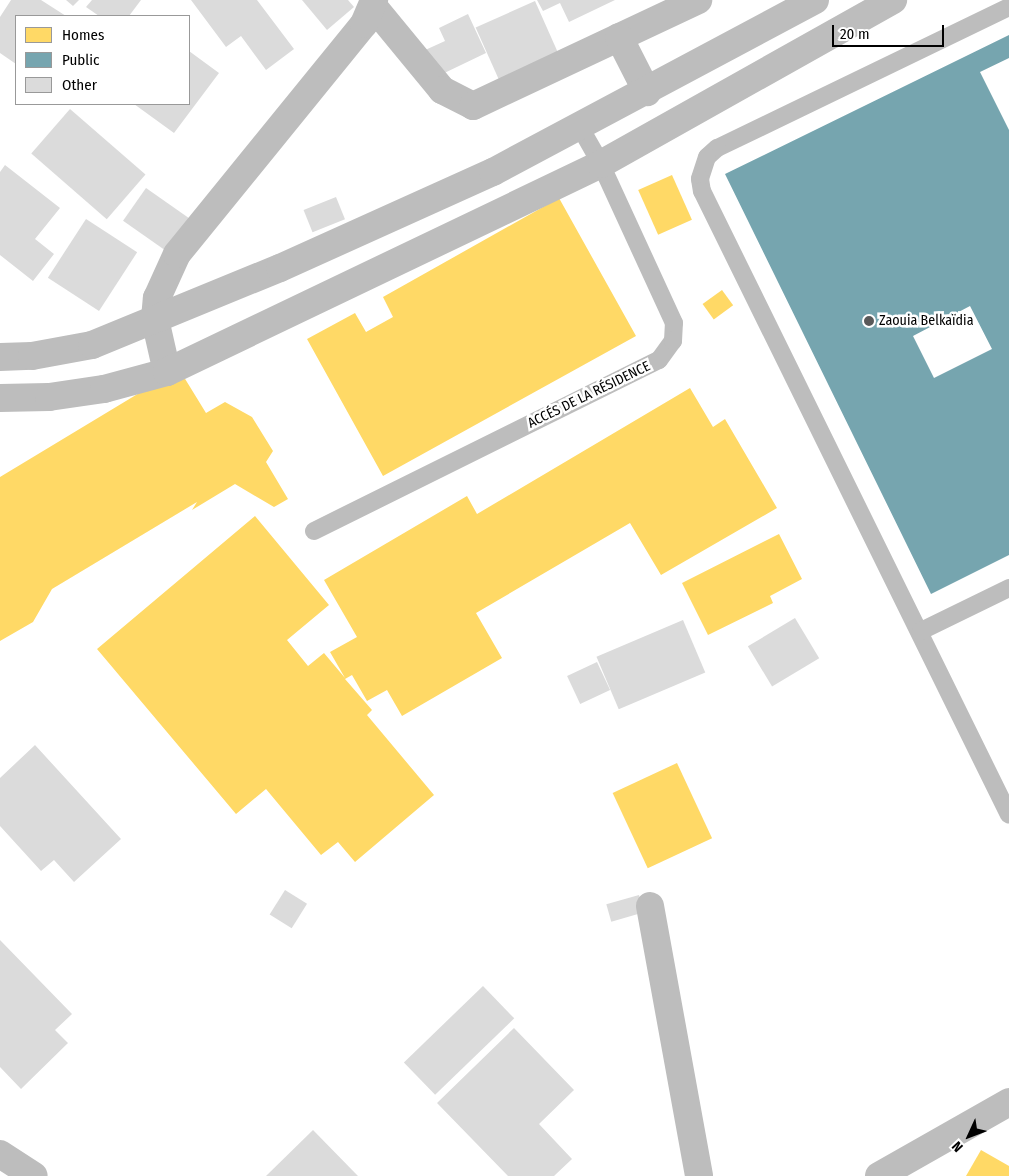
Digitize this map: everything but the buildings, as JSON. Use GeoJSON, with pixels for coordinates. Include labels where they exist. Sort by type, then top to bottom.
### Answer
{"type":"FeatureCollection","features":[{"type":"Feature","properties":{"kind":"street"},"geometry":{"type":"LineString","coordinates":[[167,372],[156,319],[157,298],[177,254],[364,24],[374,3],[442,90],[473,106],[698,0]]}},
{"type":"Feature","properties":{"kind":"street"},"geometry":{"type":"LineString","coordinates":[[0,357],[32,356],[92,345],[280,268],[493,172],[647,92],[814,0]]}},
{"type":"Feature","properties":{"kind":"street"},"geometry":{"type":"LineString","coordinates":[[0,398],[48,398],[104,389],[167,372],[601,164],[893,0]]}},
{"type":"Feature","properties":{"kind":"street"},"geometry":{"type":"LineString","coordinates":[[620,37],[647,92]]}},
{"type":"Feature","properties":{"kind":"street"},"geometry":{"type":"LineString","coordinates":[[650,906],[699,1176]]}},
{"type":"Feature","properties":{"kind":"street"},"geometry":{"type":"LineString","coordinates":[[879,1176],[1009,1102]]}},
{"type":"Feature","properties":{"kind":"street"},"geometry":{"type":"LineString","coordinates":[[0,1154],[34,1176]]}},
{"type":"Feature","properties":{"kind":"lane"},"geometry":{"type":"LineString","coordinates":[[1009,7],[717,148],[707,157],[700,179],[702,191],[921,631],[1009,815]]}},
{"type":"Feature","properties":{"kind":"lane","name":"ACCÉS DE LA RÉSIDENCE"},"geometry":{"type":"LineString","coordinates":[[314,531],[659,360],[673,341],[674,323],[601,164],[580,127]]}},
{"type":"Feature","properties":{"kind":"lane"},"geometry":{"type":"LineString","coordinates":[[921,631],[1009,588]]}},
{"type":"Feature","properties":{"kind":"place","name":"Zaouia Belkaïdia"},"geometry":{"type":"Point","coordinates":[869,321]}}]}
